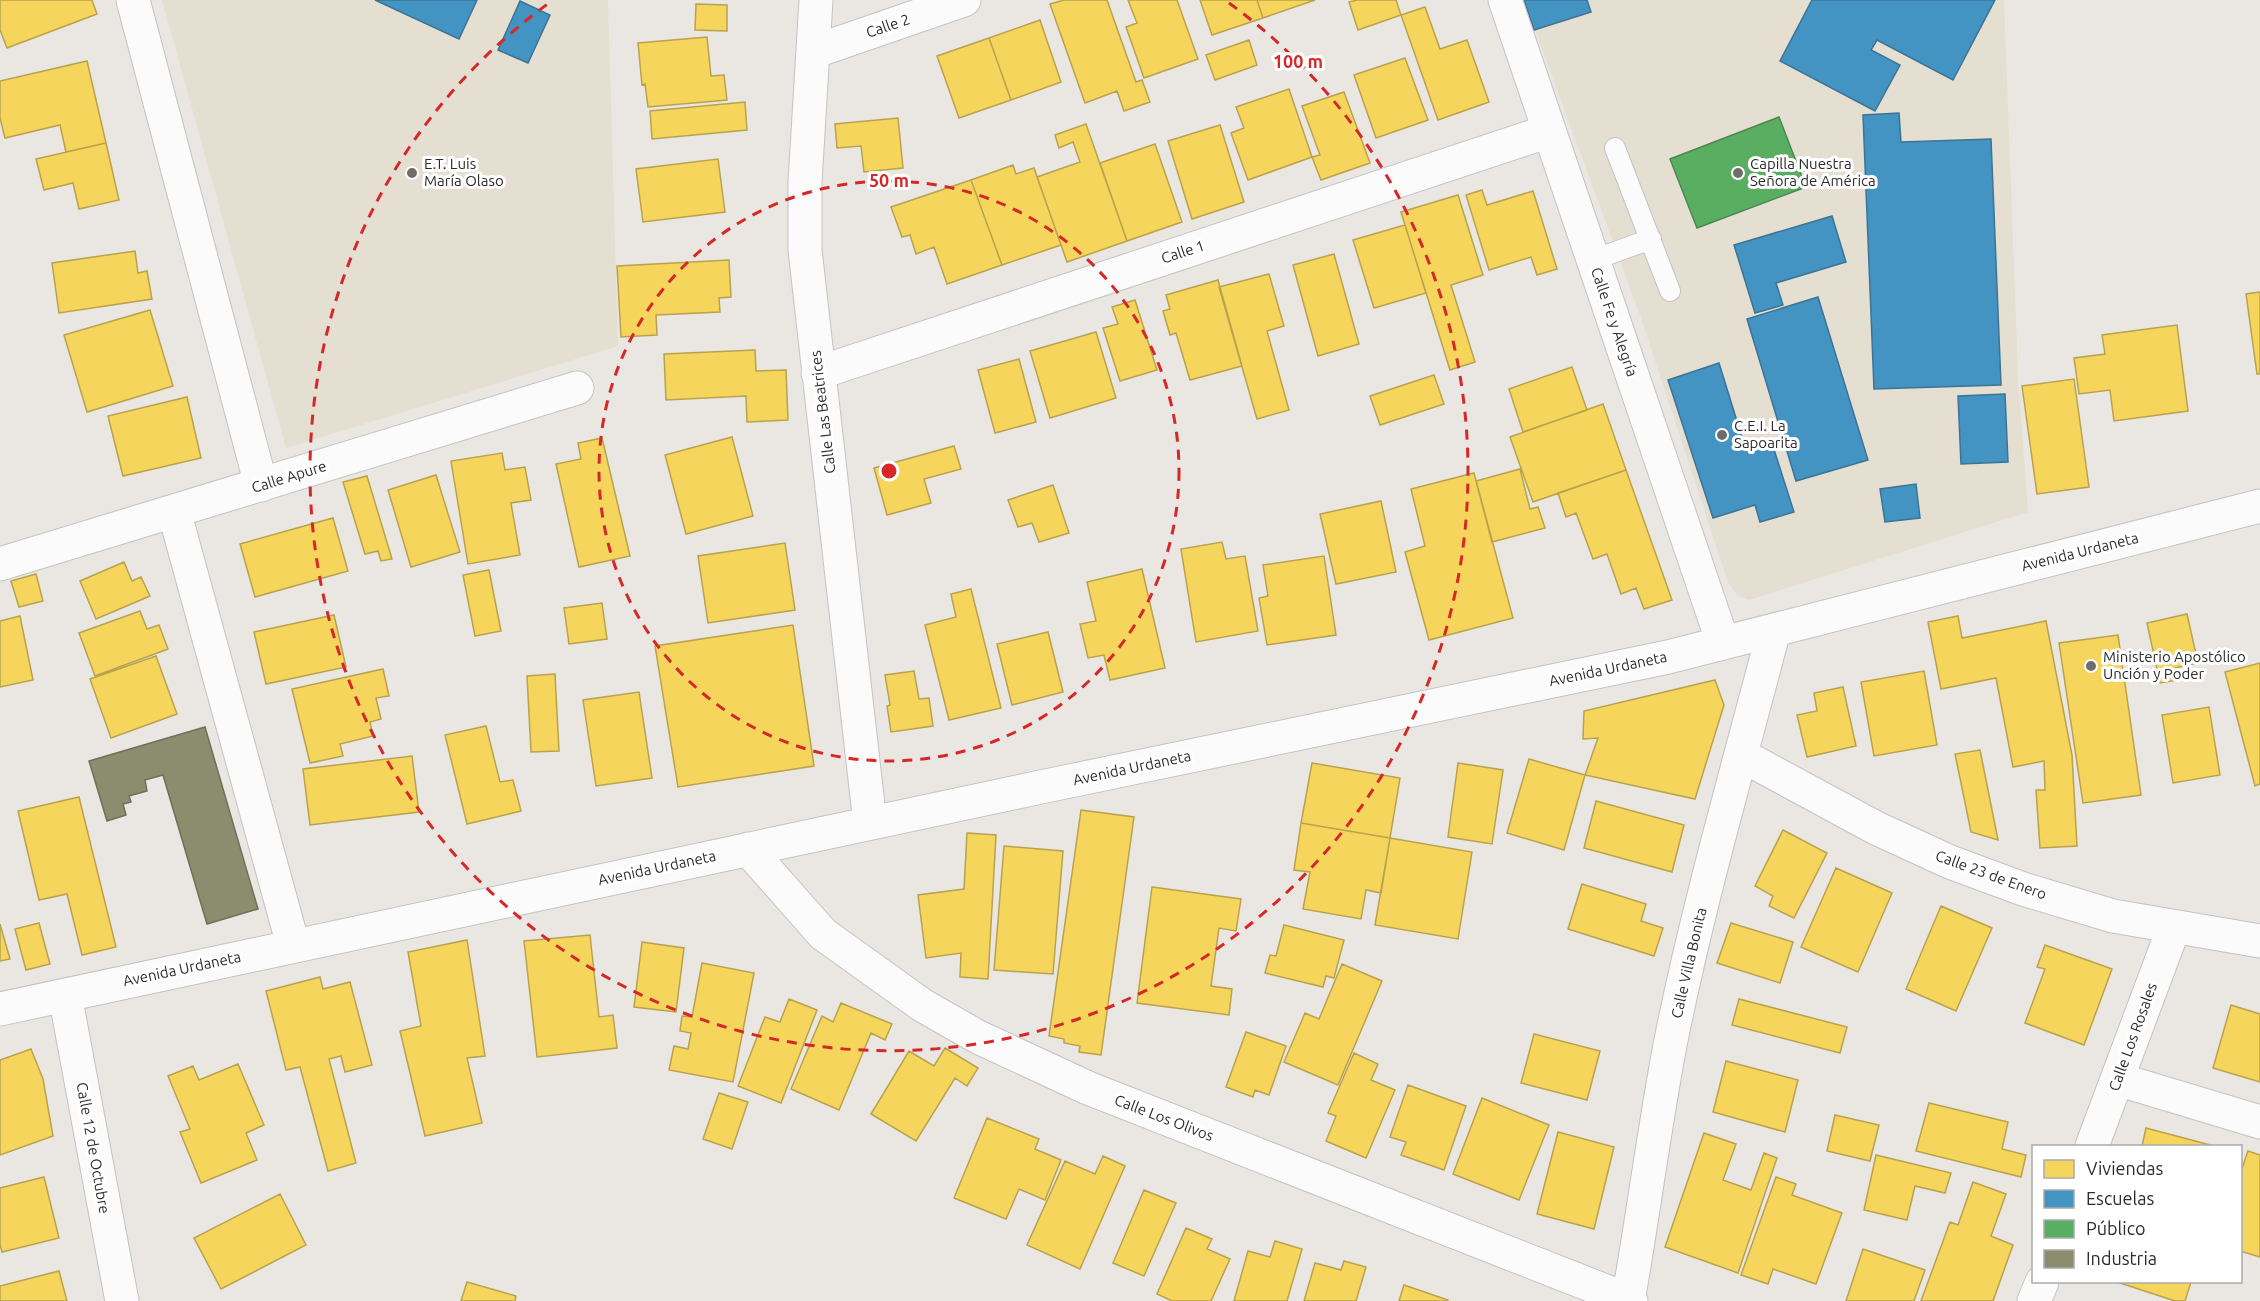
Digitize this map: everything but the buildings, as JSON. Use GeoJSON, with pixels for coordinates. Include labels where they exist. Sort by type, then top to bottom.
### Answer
{"type":"FeatureCollection","features":[{"type":"Feature","properties":{"kind":"street"},"geometry":{"type":"LineString","coordinates":[[133,0],[261,485]]}},
{"type":"Feature","properties":{"kind":"street","name":"Calle Las Beatrices"},"geometry":{"type":"LineString","coordinates":[[816,0],[805,182],[805,250],[870,823]]}},
{"type":"Feature","properties":{"kind":"street","name":"Calle 2"},"geometry":{"type":"LineString","coordinates":[[813,52],[964,0]]}},
{"type":"Feature","properties":{"kind":"street","name":"Calle Fe y Alegría"},"geometry":{"type":"LineString","coordinates":[[1505,0],[1723,643]]}},
{"type":"Feature","properties":{"kind":"street","name":"Calle 1"},"geometry":{"type":"LineString","coordinates":[[818,373],[1549,131]]}},
{"type":"Feature","properties":{"kind":"street","name":"Calle Apure"},"geometry":{"type":"LineString","coordinates":[[0,564],[577,388]]}},
{"type":"Feature","properties":{"kind":"street","name":"Avenida Urdaneta"},"geometry":{"type":"LineString","coordinates":[[0,1009],[870,823],[1644,662],[2260,506]]}},
{"type":"Feature","properties":{"kind":"street"},"geometry":{"type":"LineString","coordinates":[[174,511],[293,945]]}},
{"type":"Feature","properties":{"kind":"street","name":"Calle Villa Bonita"},"geometry":{"type":"LineString","coordinates":[[1629,1301],[1671,1044],[1704,894],[1774,630]]}},
{"type":"Feature","properties":{"kind":"street","name":"Calle 23 de Enero"},"geometry":{"type":"LineString","coordinates":[[1741,755],[1876,828],[1950,862],[2023,889],[2113,916],[2260,941]]}},
{"type":"Feature","properties":{"kind":"street","name":"Calle Los Olivos"},"geometry":{"type":"LineString","coordinates":[[748,849],[823,933],[922,1005],[978,1037],[1088,1088],[1629,1301]]}},
{"type":"Feature","properties":{"kind":"street","name":"Calle Los Rosales"},"geometry":{"type":"LineString","coordinates":[[2092,1145],[2174,927]]}},
{"type":"Feature","properties":{"kind":"street","name":"Calle 12 de Octubre"},"geometry":{"type":"LineString","coordinates":[[65,994],[122,1301]]}},
{"type":"Feature","properties":{"kind":"street"},"geometry":{"type":"LineString","coordinates":[[2117,1079],[2260,1122]]}},
{"type":"Feature","properties":{"kind":"street"},"geometry":{"type":"LineString","coordinates":[[2034,1301],[2041,1283]]}},
{"type":"Feature","properties":{"kind":"lane"},"geometry":{"type":"LineString","coordinates":[[1615,148],[1670,291]]}},
{"type":"Feature","properties":{"kind":"lane"},"geometry":{"type":"LineString","coordinates":[[1593,260],[1650,239]]}},
{"type":"Feature","properties":{"kind":"shaded area","name":"E.T. Luis María Olaso"},"geometry":{"type":"Polygon","coordinates":[[[162,0],[608,0],[618,346],[286,448],[162,0]]]}},
{"type":"Feature","properties":{"kind":"shaded area"},"geometry":{"type":"Polygon","coordinates":[[[1524,0],[2004,0],[2018,376],[2028,512],[1749,600],[1738,596],[1728,582],[1641,318],[1524,0]]]}},
{"type":"Feature","properties":{"kind":"place","name":"E.T. Luis María Olaso"},"geometry":{"type":"Point","coordinates":[412,173]}},
{"type":"Feature","properties":{"kind":"place","name":"Capilla Nuestra Señora de América"},"geometry":{"type":"Point","coordinates":[1738,173]}},
{"type":"Feature","properties":{"kind":"place","name":"C.E.I. La Sapoarita"},"geometry":{"type":"Point","coordinates":[1722,435]}},
{"type":"Feature","properties":{"kind":"place","name":"Ministerio Apostólico Unción y Poder"},"geometry":{"type":"Point","coordinates":[2091,666]}}]}
